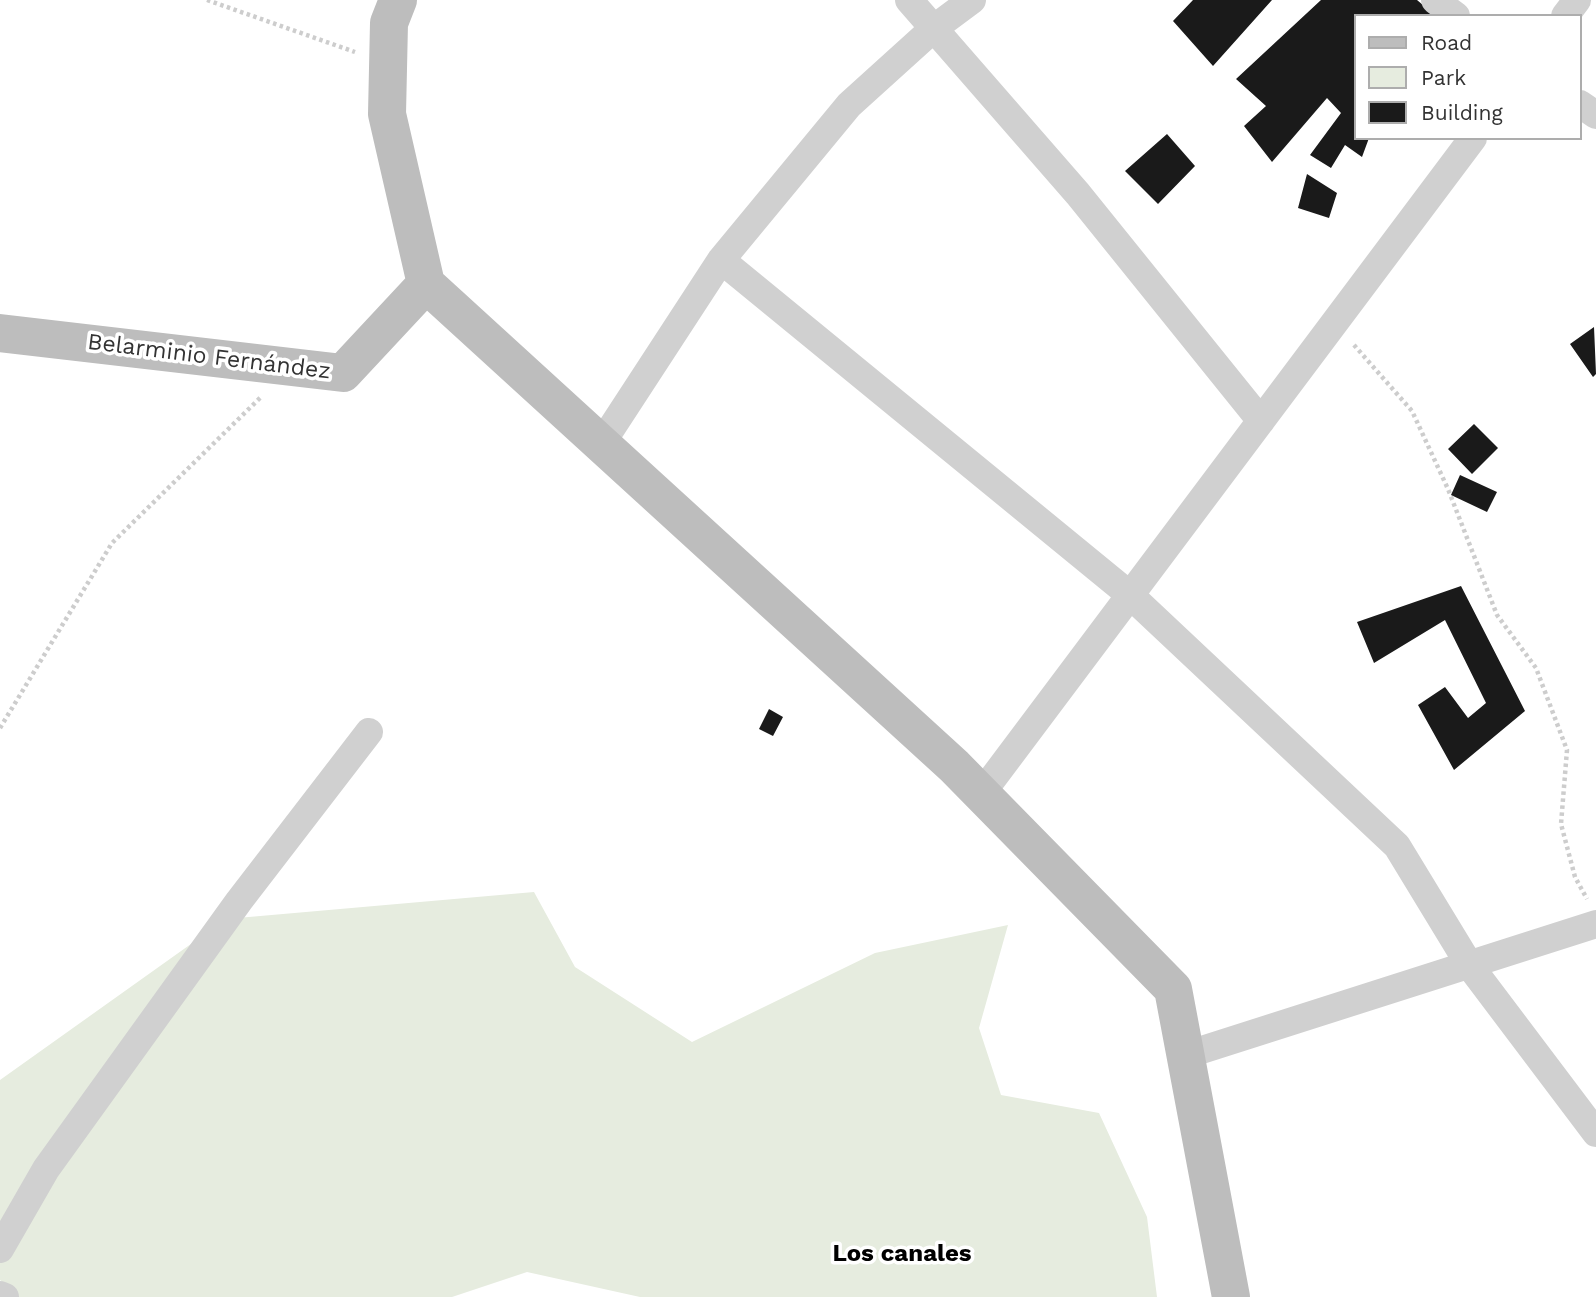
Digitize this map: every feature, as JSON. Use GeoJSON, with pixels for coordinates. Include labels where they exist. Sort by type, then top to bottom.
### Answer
{"type":"FeatureCollection","features":[{"type":"Feature","properties":{"kind":"main road"},"geometry":{"type":"LineString","coordinates":[[384,8],[388,63],[387,114],[426,284],[981,794],[1173,989],[1231,1297]]}},
{"type":"Feature","properties":{"kind":"main road","name":"Belarminio Fernández"},"geometry":{"type":"LineString","coordinates":[[0,333],[343,373],[426,284]]}},
{"type":"Feature","properties":{"kind":"street"},"geometry":{"type":"LineString","coordinates":[[909,0],[1078,194],[1261,421]]}},
{"type":"Feature","properties":{"kind":"street"},"geometry":{"type":"LineString","coordinates":[[601,443],[722,260],[849,105],[933,29],[972,0]]}},
{"type":"Feature","properties":{"kind":"street"},"geometry":{"type":"LineString","coordinates":[[1435,0],[1453,14]]}},
{"type":"Feature","properties":{"kind":"street"},"geometry":{"type":"LineString","coordinates":[[981,794],[1472,140]]}},
{"type":"Feature","properties":{"kind":"street"},"geometry":{"type":"LineString","coordinates":[[722,260],[1130,595],[1397,846],[1470,966],[1596,1133]]}},
{"type":"Feature","properties":{"kind":"street"},"geometry":{"type":"LineString","coordinates":[[0,1249],[46,1169],[239,901],[369,732]]}},
{"type":"Feature","properties":{"kind":"street"},"geometry":{"type":"LineString","coordinates":[[1186,1055],[1470,966],[1593,915]]}},
{"type":"Feature","properties":{"kind":"path"},"geometry":{"type":"LineString","coordinates":[[207,0],[388,63]]}},
{"type":"Feature","properties":{"kind":"path"},"geometry":{"type":"LineString","coordinates":[[1354,345],[1412,411],[1448,489],[1497,615],[1536,668],[1567,750],[1561,824],[1575,877],[1593,915]]}},
{"type":"Feature","properties":{"kind":"path"},"geometry":{"type":"LineString","coordinates":[[0,728],[112,543],[292,366]]}},
{"type":"Feature","properties":{"kind":"green space"},"geometry":{"type":"Polygon","coordinates":[[[534,892],[575,967],[692,1042],[875,953],[1008,925],[979,1028],[1001,1095],[1099,1113],[1147,1217],[1157,1297],[640,1297],[527,1272],[452,1297],[19,1297],[0,1280],[0,1080],[226,919],[534,892]]]}},
{"type":"Feature","properties":{"kind":"building"},"geometry":{"type":"Polygon","coordinates":[[[1193,0],[1272,0],[1213,66],[1173,21],[1193,0]]]}},
{"type":"Feature","properties":{"kind":"building"},"geometry":{"type":"Polygon","coordinates":[[[1321,0],[1417,0],[1434,14],[1354,14],[1354,140],[1368,140],[1362,157],[1345,145],[1331,168],[1310,155],[1341,113],[1327,98],[1272,162],[1244,126],[1266,106],[1236,79],[1321,0]]]}},
{"type":"Feature","properties":{"kind":"building"},"geometry":{"type":"Polygon","coordinates":[[[1167,134],[1195,166],[1158,204],[1125,171],[1167,134]]]}},
{"type":"Feature","properties":{"kind":"building"},"geometry":{"type":"Polygon","coordinates":[[[1307,174],[1337,193],[1329,218],[1298,208],[1307,174]]]}},
{"type":"Feature","properties":{"kind":"building"},"geometry":{"type":"Polygon","coordinates":[[[1594,327],[1596,374],[1593,377],[1570,344],[1594,327]]]}},
{"type":"Feature","properties":{"kind":"building"},"geometry":{"type":"Polygon","coordinates":[[[1474,424],[1498,448],[1472,474],[1448,449],[1474,424]]]}},
{"type":"Feature","properties":{"kind":"building"},"geometry":{"type":"Polygon","coordinates":[[[1460,475],[1497,492],[1487,512],[1451,495],[1460,475]]]}},
{"type":"Feature","properties":{"kind":"building"},"geometry":{"type":"Polygon","coordinates":[[[1461,586],[1525,711],[1454,770],[1418,705],[1445,687],[1468,718],[1486,703],[1445,620],[1374,663],[1357,622],[1461,586]]]}},
{"type":"Feature","properties":{"kind":"building"},"geometry":{"type":"Polygon","coordinates":[[[769,709],[783,717],[773,736],[759,729],[769,709]]]}},
{"type":"Feature","properties":{"kind":"district","name":"Los canales"},"geometry":{"type":"Point","coordinates":[902,1254]}}]}
